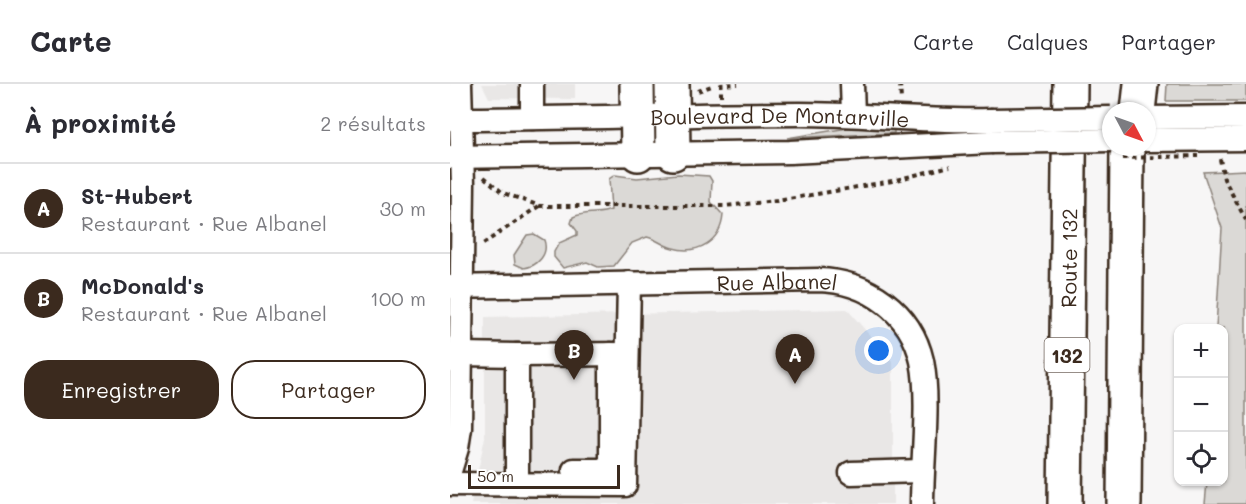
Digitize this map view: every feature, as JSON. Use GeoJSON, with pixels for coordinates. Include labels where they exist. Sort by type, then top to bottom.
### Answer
{"type":"FeatureCollection","features":[{"type":"Feature","properties":{"kind":"highway"},"geometry":{"type":"LineString","coordinates":[[637,84],[638,154]]}},
{"type":"Feature","properties":{"kind":"highway","name":"Route 132"},"geometry":{"type":"LineString","coordinates":[[1065,504],[1070,84]]}},
{"type":"Feature","properties":{"kind":"highway"},"geometry":{"type":"LineString","coordinates":[[1126,84],[1126,102]]}},
{"type":"Feature","properties":{"kind":"highway"},"geometry":{"type":"LineString","coordinates":[[1139,102],[1141,84]]}},
{"type":"Feature","properties":{"kind":"highway"},"geometry":{"type":"LineString","coordinates":[[673,153],[673,117],[693,87]]}},
{"type":"Feature","properties":{"kind":"highway"},"geometry":{"type":"LineString","coordinates":[[1124,504],[1127,156]]}},
{"type":"Feature","properties":{"kind":"highway"},"geometry":{"type":"LineString","coordinates":[[1127,191],[1132,156]]}},
{"type":"Feature","properties":{"kind":"street"},"geometry":{"type":"LineString","coordinates":[[450,471],[457,448],[459,428],[455,357],[455,119],[460,84]]}},
{"type":"Feature","properties":{"kind":"street"},"geometry":{"type":"LineString","coordinates":[[532,84],[532,118]]}},
{"type":"Feature","properties":{"kind":"street"},"geometry":{"type":"LineString","coordinates":[[852,84],[853,114]]}},
{"type":"Feature","properties":{"kind":"street","name":"Boulevard De Montarville"},"geometry":{"type":"LineString","coordinates":[[455,119],[853,114],[951,121],[991,131],[1102,139]]}},
{"type":"Feature","properties":{"kind":"street"},"geometry":{"type":"LineString","coordinates":[[1156,138],[1246,117]]}},
{"type":"Feature","properties":{"kind":"street","name":"Boulevard De Montarville"},"geometry":{"type":"LineString","coordinates":[[456,156],[813,151],[1102,119]]}},
{"type":"Feature","properties":{"kind":"street"},"geometry":{"type":"LineString","coordinates":[[1156,120],[1246,139]]}},
{"type":"Feature","properties":{"kind":"street","name":"Rue Albanel"},"geometry":{"type":"LineString","coordinates":[[455,287],[830,280],[852,284],[881,299],[905,322],[916,342],[922,363],[922,504]]}},
{"type":"Feature","properties":{"kind":"street"},"geometry":{"type":"LineString","coordinates":[[450,484],[625,485],[619,354],[628,283]]}},
{"type":"Feature","properties":{"kind":"street"},"geometry":{"type":"LineString","coordinates":[[455,357],[619,354]]}},
{"type":"Feature","properties":{"kind":"street"},"geometry":{"type":"LineString","coordinates":[[517,355],[517,484]]}},
{"type":"Feature","properties":{"kind":"street"},"geometry":{"type":"LineString","coordinates":[[851,473],[922,471]]}},
{"type":"Feature","properties":{"kind":"path"},"geometry":{"type":"LineString","coordinates":[[721,84],[722,103]]}},
{"type":"Feature","properties":{"kind":"path"},"geometry":{"type":"LineString","coordinates":[[693,87],[738,84]]}},
{"type":"Feature","properties":{"kind":"path"},"geometry":{"type":"LineString","coordinates":[[900,84],[901,103]]}},
{"type":"Feature","properties":{"kind":"path"},"geometry":{"type":"LineString","coordinates":[[1220,159],[1224,179],[1246,220]]}},
{"type":"Feature","properties":{"kind":"path"},"geometry":{"type":"LineString","coordinates":[[485,177],[503,193],[540,206],[756,204],[913,177],[957,164]]}},
{"type":"Feature","properties":{"kind":"path"},"geometry":{"type":"LineString","coordinates":[[476,251],[505,228],[540,206]]}},
{"type":"Feature","properties":{"kind":"shaded area"},"geometry":{"type":"Polygon","coordinates":[[[482,84],[575,84],[575,99],[489,98],[482,84]]]}},
{"type":"Feature","properties":{"kind":"shaded area"},"geometry":{"type":"Polygon","coordinates":[[[1167,84],[1246,84],[1246,101],[1166,101],[1167,84]]]}},
{"type":"Feature","properties":{"kind":"shaded area"},"geometry":{"type":"Polygon","coordinates":[[[860,126],[894,129],[894,133],[787,138],[860,126]]]}},
{"type":"Feature","properties":{"kind":"shaded area"},"geometry":{"type":"Polygon","coordinates":[[[1246,170],[1246,504],[1205,504],[1207,486],[1228,486],[1228,324],[1216,324],[1222,228],[1203,172],[1246,170]]]}},
{"type":"Feature","properties":{"kind":"shaded area"},"geometry":{"type":"Polygon","coordinates":[[[678,174],[709,176],[712,181],[711,202],[723,215],[718,232],[707,244],[682,250],[647,237],[632,243],[614,266],[598,267],[587,262],[563,268],[554,257],[559,243],[577,235],[571,223],[573,217],[611,210],[609,179],[615,175],[637,178],[678,174]]]}},
{"type":"Feature","properties":{"kind":"shaded area"},"geometry":{"type":"Polygon","coordinates":[[[534,234],[544,240],[544,254],[538,262],[529,267],[524,268],[515,264],[514,255],[527,235],[534,234]]]}},
{"type":"Feature","properties":{"kind":"shaded area"},"geometry":{"type":"Polygon","coordinates":[[[847,309],[893,362],[893,504],[471,504],[485,437],[485,317],[847,309]]]}},
{"type":"Feature","properties":{"kind":"place","name":"McDonald's"},"geometry":{"type":"Point","coordinates":[574,380]}},
{"type":"Feature","properties":{"kind":"place","name":"St-Hubert"},"geometry":{"type":"Point","coordinates":[795,384]}}]}
